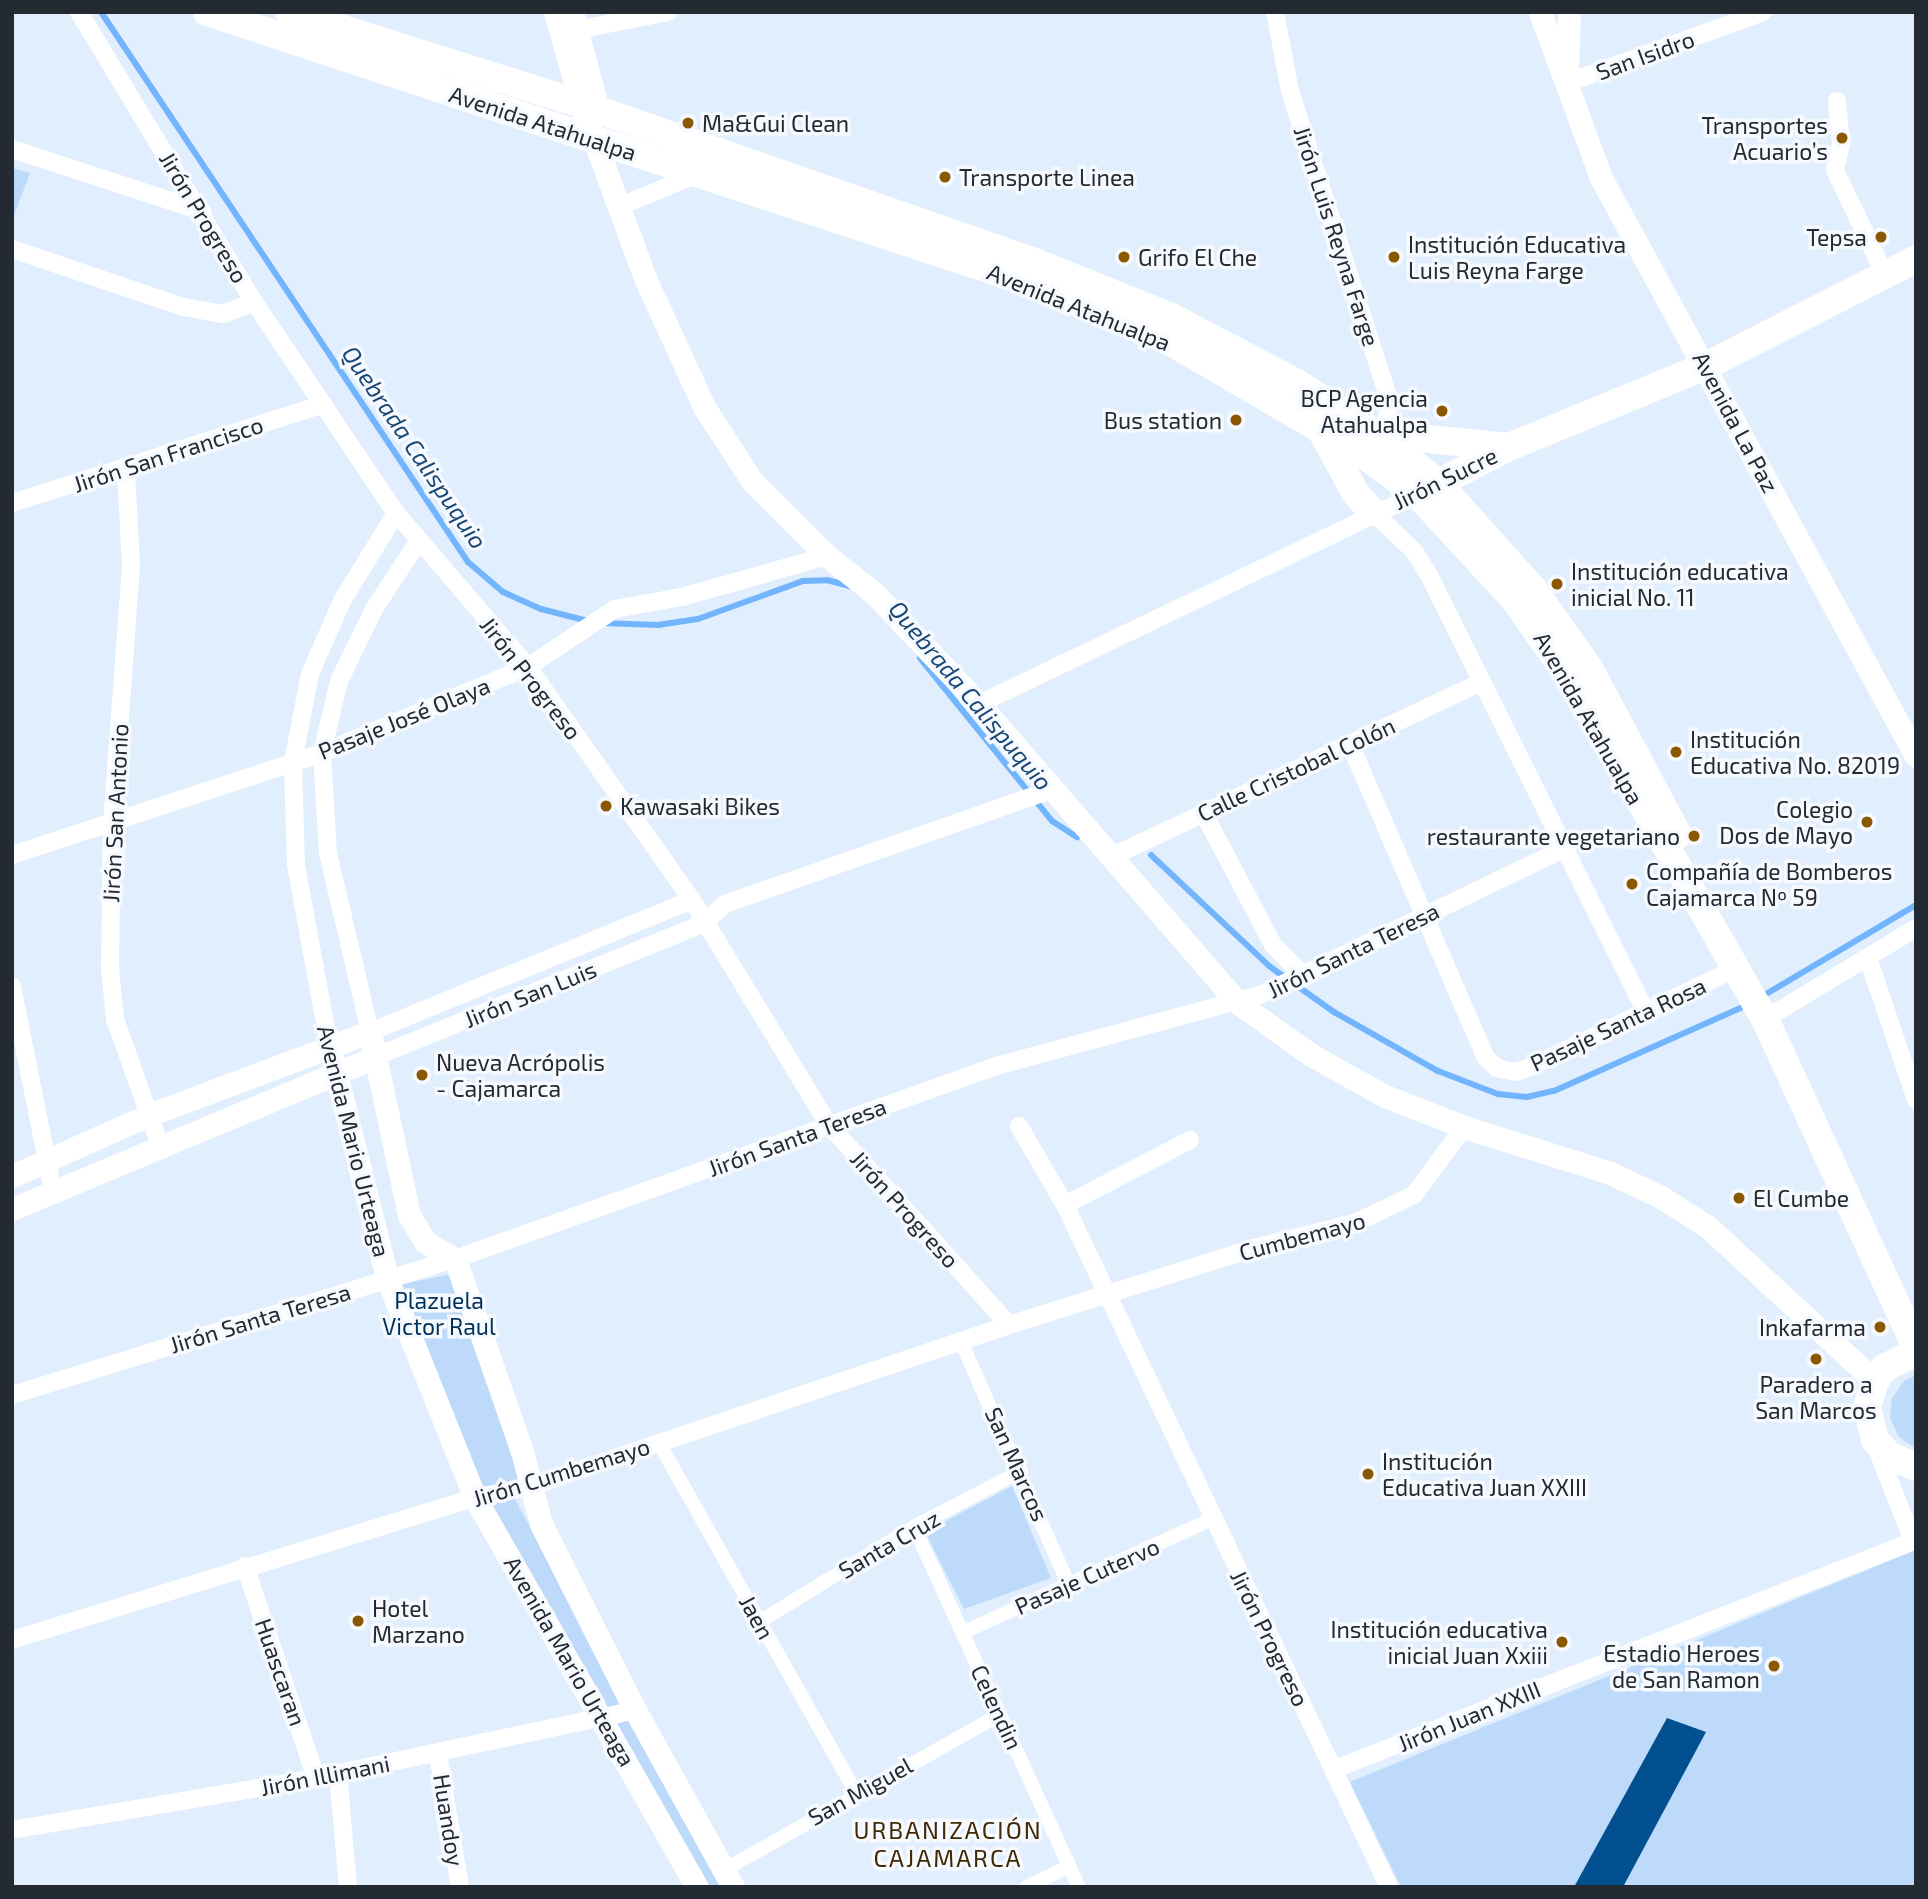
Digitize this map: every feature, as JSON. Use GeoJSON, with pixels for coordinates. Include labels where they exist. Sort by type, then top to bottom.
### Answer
{"type":"FeatureCollection","features":[{"type":"Feature","properties":{"kind":"main road","name":"Avenida Atahualpa"},"geometry":{"type":"LineString","coordinates":[[207,12],[1034,285],[1152,333],[1321,430],[1370,444]]}},
{"type":"Feature","properties":{"kind":"main road","name":"Avenida Atahualpa"},"geometry":{"type":"LineString","coordinates":[[289,12],[590,107],[1037,263],[1171,317],[1297,383],[1428,489],[1540,633],[1573,683],[1725,956],[1737,968],[1759,1009],[1916,1349]]}},
{"type":"Feature","properties":{"kind":"main road","name":"Jirón Sucre"},"geometry":{"type":"LineString","coordinates":[[1428,489],[1509,447],[1706,366],[1916,259]]}},
{"type":"Feature","properties":{"kind":"main road"},"geometry":{"type":"LineString","coordinates":[[1321,430],[1356,494],[1373,512]]}},
{"type":"Feature","properties":{"kind":"main road"},"geometry":{"type":"LineString","coordinates":[[1370,444],[1509,447]]}},
{"type":"Feature","properties":{"kind":"main road"},"geometry":{"type":"LineString","coordinates":[[1916,1349],[1897,1358],[1875,1381],[1868,1421],[1875,1440],[1890,1456],[1916,1468]]}},
{"type":"Feature","properties":{"kind":"street","name":"Jirón Progreso"},"geometry":{"type":"LineString","coordinates":[[79,12],[202,211],[254,302],[396,513],[418,542],[528,667],[692,900],[829,1125],[1009,1325]]}},
{"type":"Feature","properties":{"kind":"street"},"geometry":{"type":"LineString","coordinates":[[555,12],[590,107]]}},
{"type":"Feature","properties":{"kind":"street"},"geometry":{"type":"LineString","coordinates":[[668,12],[574,21],[598,140],[645,278],[704,407],[752,481],[827,556],[874,593],[979,705],[1046,792],[1111,857],[1237,1002],[1311,1055],[1364,1085],[1464,1127],[1608,1172],[1661,1197],[1708,1227],[1875,1381]]}},
{"type":"Feature","properties":{"kind":"street","name":"Jirón Luis Reyna Farge"},"geometry":{"type":"LineString","coordinates":[[1275,12],[1290,91],[1390,399],[1388,415],[1370,444]]}},
{"type":"Feature","properties":{"kind":"street","name":"Avenida La Paz"},"geometry":{"type":"LineString","coordinates":[[1540,12],[1601,178],[1913,744]]}},
{"type":"Feature","properties":{"kind":"street","name":"Avenida La Paz"},"geometry":{"type":"LineString","coordinates":[[1567,83],[1569,12]]}},
{"type":"Feature","properties":{"kind":"street","name":"San Isidro"},"geometry":{"type":"LineString","coordinates":[[1567,83],[1763,12]]}},
{"type":"Feature","properties":{"kind":"street"},"geometry":{"type":"LineString","coordinates":[[1837,101],[1842,144],[1835,170],[1885,275]]}},
{"type":"Feature","properties":{"kind":"street"},"geometry":{"type":"LineString","coordinates":[[12,149],[202,211]]}},
{"type":"Feature","properties":{"kind":"street"},"geometry":{"type":"LineString","coordinates":[[620,206],[696,174]]}},
{"type":"Feature","properties":{"kind":"street"},"geometry":{"type":"LineString","coordinates":[[12,249],[183,307],[223,314],[254,302]]}},
{"type":"Feature","properties":{"kind":"street","name":"Jirón San Francisco"},"geometry":{"type":"LineString","coordinates":[[12,503],[125,470],[324,404]]}},
{"type":"Feature","properties":{"kind":"street","name":"Jirón San Antonio"},"geometry":{"type":"LineString","coordinates":[[125,470],[131,566],[112,822],[110,969],[115,1019],[146,1116],[161,1147]]}},
{"type":"Feature","properties":{"kind":"street","name":"Jirón Sucre"},"geometry":{"type":"LineString","coordinates":[[979,705],[1373,512],[1428,489]]}},
{"type":"Feature","properties":{"kind":"street"},"geometry":{"type":"LineString","coordinates":[[1373,512],[1414,551],[1567,847],[1646,1012]]}},
{"type":"Feature","properties":{"kind":"street","name":"Avenida Mario Urteaga"},"geometry":{"type":"LineString","coordinates":[[396,513],[342,601],[310,674],[293,762],[296,865],[335,1074],[387,1278],[475,1498],[605,1718],[697,1887]]}},
{"type":"Feature","properties":{"kind":"street","name":"Avenida Mario Urteaga"},"geometry":{"type":"LineString","coordinates":[[418,542],[374,609],[339,681],[322,753],[328,853],[377,1056],[409,1215],[425,1242],[455,1259],[532,1486],[541,1524],[635,1710],[729,1878]]}},
{"type":"Feature","properties":{"kind":"street","name":"Pasaje José Olaya"},"geometry":{"type":"LineString","coordinates":[[12,855],[322,753],[528,667],[605,614],[827,556]]}},
{"type":"Feature","properties":{"kind":"street","name":"Calle Cristobal Colón"},"geometry":{"type":"LineString","coordinates":[[1111,857],[1482,682]]}},
{"type":"Feature","properties":{"kind":"street"},"geometry":{"type":"LineString","coordinates":[[1350,744],[1424,915]]}},
{"type":"Feature","properties":{"kind":"street","name":"Jirón San Luis"},"geometry":{"type":"LineString","coordinates":[[12,1209],[377,1056],[705,923],[725,904],[1046,792]]}},
{"type":"Feature","properties":{"kind":"street"},"geometry":{"type":"LineString","coordinates":[[1203,812],[1273,945],[1303,976]]}},
{"type":"Feature","properties":{"kind":"street","name":"Jirón Santa Teresa"},"geometry":{"type":"LineString","coordinates":[[12,1395],[455,1259],[996,1066],[1278,989],[1567,847]]}},
{"type":"Feature","properties":{"kind":"street","name":"Jirón San Luis"},"geometry":{"type":"LineString","coordinates":[[12,1176],[146,1116],[329,1045],[370,1032],[692,900]]}},
{"type":"Feature","properties":{"kind":"street","name":"Pasaje Santa Rosa"},"geometry":{"type":"LineString","coordinates":[[1424,915],[1486,1058],[1497,1068],[1516,1072],[1737,968]]}},
{"type":"Feature","properties":{"kind":"street"},"geometry":{"type":"LineString","coordinates":[[1759,1009],[1868,958],[1916,928]]}},
{"type":"Feature","properties":{"kind":"street"},"geometry":{"type":"LineString","coordinates":[[1868,958],[1916,1100]]}},
{"type":"Feature","properties":{"kind":"street"},"geometry":{"type":"LineString","coordinates":[[12,986],[53,1191]]}},
{"type":"Feature","properties":{"kind":"street","name":"Jirón Progreso"},"geometry":{"type":"LineString","coordinates":[[1019,1126],[1065,1205],[1210,1520],[1335,1769],[1389,1887]]}},
{"type":"Feature","properties":{"kind":"street","name":"Cumbemayo"},"geometry":{"type":"LineString","coordinates":[[1106,1294],[1391,1210],[1414,1195],[1464,1127]]}},
{"type":"Feature","properties":{"kind":"street"},"geometry":{"type":"LineString","coordinates":[[1065,1205],[1190,1140]]}},
{"type":"Feature","properties":{"kind":"street","name":"Jirón Cumbemayo"},"geometry":{"type":"LineString","coordinates":[[12,1640],[245,1566],[475,1498],[532,1486],[1106,1294]]}},
{"type":"Feature","properties":{"kind":"street","name":"San Marcos"},"geometry":{"type":"LineString","coordinates":[[962,1343],[1021,1471],[1069,1586]]}},
{"type":"Feature","properties":{"kind":"street"},"geometry":{"type":"LineString","coordinates":[[1868,1421],[1914,1541]]}},
{"type":"Feature","properties":{"kind":"street","name":"Jaen"},"geometry":{"type":"LineString","coordinates":[[659,1443],[856,1791]]}},
{"type":"Feature","properties":{"kind":"street","name":"Santa Cruz"},"geometry":{"type":"LineString","coordinates":[[759,1622],[914,1527],[1021,1471]]}},
{"type":"Feature","properties":{"kind":"street","name":"Pasaje Cutervo"},"geometry":{"type":"LineString","coordinates":[[964,1632],[1210,1520]]}},
{"type":"Feature","properties":{"kind":"street","name":"Celendin"},"geometry":{"type":"LineString","coordinates":[[914,1527],[1079,1887]]}},
{"type":"Feature","properties":{"kind":"street","name":"Jirón Juan XXIII"},"geometry":{"type":"LineString","coordinates":[[1335,1769],[1914,1541]]}},
{"type":"Feature","properties":{"kind":"street","name":"Huascaran"},"geometry":{"type":"LineString","coordinates":[[245,1566],[316,1778]]}},
{"type":"Feature","properties":{"kind":"street","name":"Jirón Illimani"},"geometry":{"type":"LineString","coordinates":[[12,1830],[316,1778],[635,1710]]}},
{"type":"Feature","properties":{"kind":"street","name":"San Miguel"},"geometry":{"type":"LineString","coordinates":[[729,1878],[856,1791],[999,1715]]}},
{"type":"Feature","properties":{"kind":"street","name":"Huandoy"},"geometry":{"type":"LineString","coordinates":[[438,1754],[460,1887]]}},
{"type":"Feature","properties":{"kind":"street"},"geometry":{"type":"LineString","coordinates":[[338,1773],[348,1887]]}},
{"type":"Feature","properties":{"kind":"street"},"geometry":{"type":"LineString","coordinates":[[1026,1887],[1068,1867]]}},
{"type":"Feature","properties":{"kind":"green space"},"geometry":{"type":"Polygon","coordinates":[[[12,168],[30,173],[12,221],[12,168]]]}},
{"type":"Feature","properties":{"kind":"green space","name":"Plazuela Victor Raul"},"geometry":{"type":"Polygon","coordinates":[[[460,1272],[523,1479],[466,1491],[394,1286],[460,1272]]]}},
{"type":"Feature","properties":{"kind":"green space"},"geometry":{"type":"Polygon","coordinates":[[[1916,1375],[1916,1449],[1899,1437],[1890,1418],[1892,1398],[1904,1381],[1916,1375]]]}},
{"type":"Feature","properties":{"kind":"green space"},"geometry":{"type":"Polygon","coordinates":[[[1012,1486],[1051,1578],[964,1609],[925,1532],[1012,1486]]]}},
{"type":"Feature","properties":{"kind":"green space"},"geometry":{"type":"Polygon","coordinates":[[[511,1492],[627,1705],[608,1710],[485,1504],[511,1492]]]}},
{"type":"Feature","properties":{"kind":"green space","name":"Estadio Heroes de San Ramon"},"geometry":{"type":"Polygon","coordinates":[[[1916,1550],[1916,1887],[1401,1887],[1350,1782],[1916,1550]]]}},
{"type":"Feature","properties":{"kind":"green space"},"geometry":{"type":"Polygon","coordinates":[[[632,1716],[727,1887],[703,1887],[614,1726],[632,1716]]]}},
{"type":"Feature","properties":{"kind":"building"},"geometry":{"type":"Polygon","coordinates":[[[1667,1718],[1706,1732],[1623,1887],[1574,1887],[1667,1718]]]}},
{"type":"Feature","properties":{"kind":"waterway","name":"Quebrada Calispuquio"},"geometry":{"type":"LineString","coordinates":[[101,12],[468,562],[503,592],[541,609],[588,621]]}},
{"type":"Feature","properties":{"kind":"waterway","name":"Quebrada Calispuquio"},"geometry":{"type":"LineString","coordinates":[[603,623],[658,625],[698,619],[803,581],[827,580],[853,587]]}},
{"type":"Feature","properties":{"kind":"waterway","name":"Quebrada Calispuquio"},"geometry":{"type":"LineString","coordinates":[[920,658],[1052,821],[1077,837]]}},
{"type":"Feature","properties":{"kind":"waterway","name":"Quebrada Calispuquio"},"geometry":{"type":"LineString","coordinates":[[1151,855],[1269,966],[1334,1012],[1438,1071],[1498,1094],[1527,1097],[1554,1091],[1749,1004]]}},
{"type":"Feature","properties":{"kind":"waterway","name":"Quebrada Calispuquio"},"geometry":{"type":"LineString","coordinates":[[1761,997],[1916,905]]}},
{"type":"Feature","properties":{"kind":"place","name":"Ma&Gui Clean"},"geometry":{"type":"Point","coordinates":[688,123]}},
{"type":"Feature","properties":{"kind":"place","name":"Transportes Acuario’s"},"geometry":{"type":"Point","coordinates":[1842,138]}},
{"type":"Feature","properties":{"kind":"place","name":"Transporte Linea"},"geometry":{"type":"Point","coordinates":[945,177]}},
{"type":"Feature","properties":{"kind":"place","name":"Tepsa"},"geometry":{"type":"Point","coordinates":[1881,237]}},
{"type":"Feature","properties":{"kind":"place","name":"Grifo El Che"},"geometry":{"type":"Point","coordinates":[1124,257]}},
{"type":"Feature","properties":{"kind":"place","name":"Institución Educativa Luis Reyna Farge"},"geometry":{"type":"Point","coordinates":[1394,257]}},
{"type":"Feature","properties":{"kind":"place","name":"BCP Agencia Atahualpa"},"geometry":{"type":"Point","coordinates":[1442,411]}},
{"type":"Feature","properties":{"kind":"place","name":"Bus station"},"geometry":{"type":"Point","coordinates":[1236,420]}},
{"type":"Feature","properties":{"kind":"place","name":"Institución educativa inicial No. 11"},"geometry":{"type":"Point","coordinates":[1557,584]}},
{"type":"Feature","properties":{"kind":"place","name":"Institución Educativa No. 82019"},"geometry":{"type":"Point","coordinates":[1676,752]}},
{"type":"Feature","properties":{"kind":"place","name":"Kawasaki Bikes"},"geometry":{"type":"Point","coordinates":[606,806]}},
{"type":"Feature","properties":{"kind":"place","name":"Colegio Dos de Mayo"},"geometry":{"type":"Point","coordinates":[1867,822]}},
{"type":"Feature","properties":{"kind":"place","name":"restaurante vegetariano"},"geometry":{"type":"Point","coordinates":[1694,836]}},
{"type":"Feature","properties":{"kind":"place","name":"Compañía de Bomberos Cajamarca Nº 59"},"geometry":{"type":"Point","coordinates":[1632,884]}},
{"type":"Feature","properties":{"kind":"place","name":"Nueva Acrópolis - Cajamarca"},"geometry":{"type":"Point","coordinates":[422,1075]}},
{"type":"Feature","properties":{"kind":"place","name":"El Cumbe"},"geometry":{"type":"Point","coordinates":[1739,1198]}},
{"type":"Feature","properties":{"kind":"place","name":"Inkafarma"},"geometry":{"type":"Point","coordinates":[1880,1327]}},
{"type":"Feature","properties":{"kind":"place","name":"Paradero a San Marcos"},"geometry":{"type":"Point","coordinates":[1816,1359]}},
{"type":"Feature","properties":{"kind":"place","name":"Institución Educativa Juan XXIII"},"geometry":{"type":"Point","coordinates":[1368,1474]}},
{"type":"Feature","properties":{"kind":"place","name":"Hotel Marzano"},"geometry":{"type":"Point","coordinates":[358,1621]}},
{"type":"Feature","properties":{"kind":"place","name":"Institución educativa inicial Juan Xxiii"},"geometry":{"type":"Point","coordinates":[1562,1642]}},
{"type":"Feature","properties":{"kind":"place","name":"Estadio Heroes de San Ramon"},"geometry":{"type":"Point","coordinates":[1774,1666]}},
{"type":"Feature","properties":{"kind":"district","name":"URBANIZACIÓN CAJAMARCA"},"geometry":{"type":"Point","coordinates":[948,1844]}}]}
